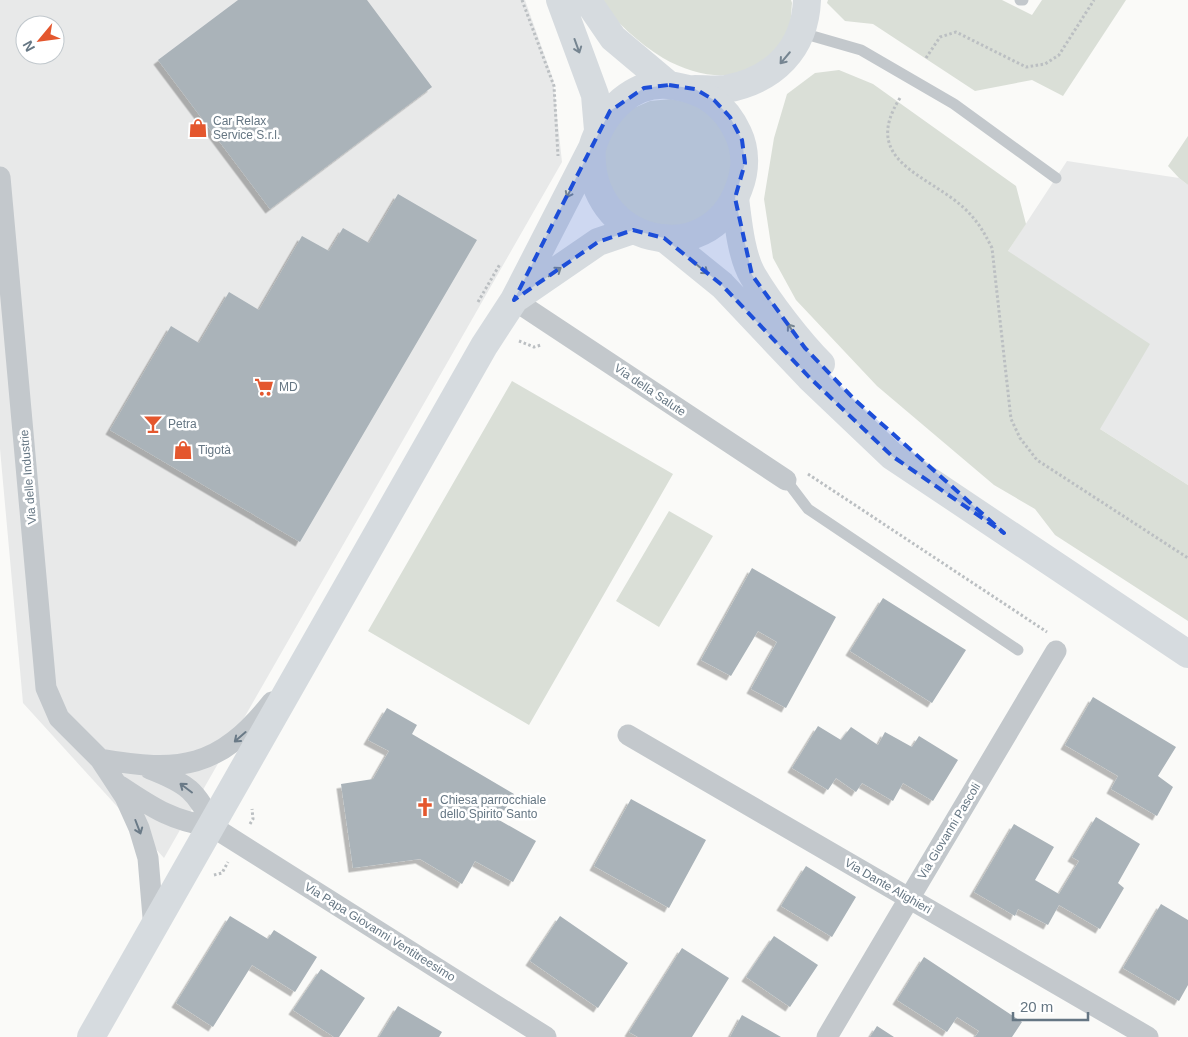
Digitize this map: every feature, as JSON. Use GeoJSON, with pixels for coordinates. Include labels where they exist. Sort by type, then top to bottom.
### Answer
{"type":"FeatureCollection","features":[{"type":"Feature","properties":{"kind":"main road"},"geometry":{"type":"LineString","coordinates":[[560,0],[595,95],[593,180],[599,196],[612,214],[633,230],[664,238],[688,236],[708,227],[726,212],[735,198],[743,178],[745,163],[742,140],[730,117],[714,100],[682,87],[612,38],[587,0]]}},
{"type":"Feature","properties":{"kind":"main road"},"geometry":{"type":"LineString","coordinates":[[91,1037],[316,646],[484,346],[514,300],[610,111],[624,98],[644,88],[726,89],[763,76],[779,65],[802,33],[806,19],[806,0]]}},
{"type":"Feature","properties":{"kind":"main road"},"geometry":{"type":"LineString","coordinates":[[735,198],[740,234],[752,275],[805,348],[855,400],[1004,532]]}},
{"type":"Feature","properties":{"kind":"main road"},"geometry":{"type":"LineString","coordinates":[[514,300],[598,242],[633,230]]}},
{"type":"Feature","properties":{"kind":"main road"},"geometry":{"type":"LineString","coordinates":[[664,238],[722,285],[809,377],[892,456],[1188,654]]}},
{"type":"Feature","properties":{"kind":"street","name":"Via delle Industrie"},"geometry":{"type":"LineString","coordinates":[[0,177],[46,688],[59,718],[100,759],[116,784],[139,828],[148,858],[154,929]]}},
{"type":"Feature","properties":{"kind":"street","name":"Via della Salute"},"geometry":{"type":"LineString","coordinates":[[514,300],[786,480]]}},
{"type":"Feature","properties":{"kind":"street"},"geometry":{"type":"LineString","coordinates":[[100,759],[141,766],[166,767],[181,764],[225,749],[242,737],[262,715],[316,646]]}},
{"type":"Feature","properties":{"kind":"street","name":"Via Giovanni Pascoli"},"geometry":{"type":"LineString","coordinates":[[827,1037],[1056,651]]}},
{"type":"Feature","properties":{"kind":"street","name":"Via Dante Alighieri"},"geometry":{"type":"LineString","coordinates":[[628,735],[1148,1037]]}},
{"type":"Feature","properties":{"kind":"street"},"geometry":{"type":"LineString","coordinates":[[141,766],[176,780],[190,790],[202,803],[212,827]]}},
{"type":"Feature","properties":{"kind":"street","name":"Via delle Industrie"},"geometry":{"type":"LineString","coordinates":[[116,784],[162,814],[190,824],[212,827]]}},
{"type":"Feature","properties":{"kind":"street","name":"Via Papa Giovanni Ventitreesimo"},"geometry":{"type":"LineString","coordinates":[[212,827],[546,1037]]}},
{"type":"Feature","properties":{"kind":"lane"},"geometry":{"type":"LineString","coordinates":[[802,33],[861,50],[954,104],[1056,178]]}},
{"type":"Feature","properties":{"kind":"lane"},"geometry":{"type":"LineString","coordinates":[[786,480],[808,509],[1018,650]]}},
{"type":"Feature","properties":{"kind":"path"},"geometry":{"type":"LineString","coordinates":[[522,0],[554,86],[558,163]]}},
{"type":"Feature","properties":{"kind":"path"},"geometry":{"type":"LineString","coordinates":[[926,58],[940,37],[956,32],[1026,67],[1045,64],[1058,55],[1094,0]]}},
{"type":"Feature","properties":{"kind":"path"},"geometry":{"type":"LineString","coordinates":[[900,98],[890,114],[886,126],[898,160],[962,206],[979,223],[992,248],[1011,419],[1020,438],[1037,460],[1188,558]]}},
{"type":"Feature","properties":{"kind":"path"},"geometry":{"type":"LineString","coordinates":[[476,307],[505,256]]}},
{"type":"Feature","properties":{"kind":"path"},"geometry":{"type":"LineString","coordinates":[[513,346],[519,341],[534,347],[549,343]]}},
{"type":"Feature","properties":{"kind":"path"},"geometry":{"type":"LineString","coordinates":[[806,473],[1045,629],[1056,651]]}},
{"type":"Feature","properties":{"kind":"highlighted area"},"geometry":{"type":"Polygon","coordinates":[[[669,85],[695,89],[714,100],[730,117],[742,140],[745,163],[735,198],[752,275],[805,348],[855,400],[1004,533],[892,456],[809,377],[722,285],[664,238],[633,230],[598,242],[514,300],[610,111],[644,88],[669,85]]]}},
{"type":"Feature","properties":{"kind":"shaded area"},"geometry":{"type":"Polygon","coordinates":[[[0,0],[525,0],[553,79],[562,162],[164,858],[23,703],[0,449],[0,0]]]}},
{"type":"Feature","properties":{"kind":"shaded area"},"geometry":{"type":"Polygon","coordinates":[[[598,0],[791,0],[792,3],[788,29],[778,47],[765,61],[751,69],[734,74],[717,75],[699,73],[663,58],[628,32],[598,0]]]}},
{"type":"Feature","properties":{"kind":"shaded area"},"geometry":{"type":"Polygon","coordinates":[[[828,0],[1002,0],[1032,15],[1042,0],[1126,0],[1063,96],[1032,80],[975,91],[873,24],[845,21],[827,3],[828,0]]]}},
{"type":"Feature","properties":{"kind":"shaded area"},"geometry":{"type":"Polygon","coordinates":[[[839,70],[873,84],[1016,186],[1026,224],[1008,251],[1150,344],[1100,429],[1188,485],[1188,621],[1055,535],[1035,509],[994,485],[877,386],[796,300],[773,258],[764,199],[774,138],[787,94],[815,73],[839,70]]]}},
{"type":"Feature","properties":{"kind":"shaded area"},"geometry":{"type":"Polygon","coordinates":[[[671,99],[691,103],[709,114],[723,130],[731,149],[732,170],[716,209],[680,229],[636,223],[606,190],[604,146],[614,126],[629,110],[650,101],[671,99]]]}},
{"type":"Feature","properties":{"kind":"shaded area"},"geometry":{"type":"Polygon","coordinates":[[[1188,136],[1188,185],[1168,166],[1188,136]]]}},
{"type":"Feature","properties":{"kind":"shaded area"},"geometry":{"type":"Polygon","coordinates":[[[1067,161],[1179,178],[1188,185],[1188,485],[1100,429],[1008,251],[1067,161]]]}},
{"type":"Feature","properties":{"kind":"shaded area"},"geometry":{"type":"Polygon","coordinates":[[[512,381],[673,474],[529,725],[368,631],[512,381]]]}},
{"type":"Feature","properties":{"kind":"shaded area"},"geometry":{"type":"Polygon","coordinates":[[[669,511],[713,536],[659,627],[616,601],[669,511]]]}},
{"type":"Feature","properties":{"kind":"building"},"geometry":{"type":"Polygon","coordinates":[[[238,0],[367,0],[432,87],[270,209],[158,60],[238,0]]]}},
{"type":"Feature","properties":{"kind":"building","name":"MD"},"geometry":{"type":"Polygon","coordinates":[[[398,194],[477,240],[300,542],[110,430],[171,326],[199,343],[229,292],[259,310],[302,236],[329,251],[343,228],[369,243],[398,194]]]}},
{"type":"Feature","properties":{"kind":"building"},"geometry":{"type":"Polygon","coordinates":[[[752,568],[836,617],[786,708],[751,689],[777,642],[758,631],[731,676],[701,660],[752,568]]]}},
{"type":"Feature","properties":{"kind":"building"},"geometry":{"type":"Polygon","coordinates":[[[883,598],[966,650],[932,703],[850,651],[883,598]]]}},
{"type":"Feature","properties":{"kind":"building"},"geometry":{"type":"Polygon","coordinates":[[[1093,697],[1176,747],[1158,776],[1173,787],[1157,816],[1111,789],[1118,776],[1065,745],[1093,697]]]}},
{"type":"Feature","properties":{"kind":"building","name":"Chiesa parrocchiale dello Spirito Santo"},"geometry":{"type":"Polygon","coordinates":[[[387,708],[417,725],[412,734],[514,794],[499,820],[536,841],[513,882],[475,861],[462,884],[420,859],[353,868],[341,784],[373,779],[389,751],[368,740],[387,708]]]}},
{"type":"Feature","properties":{"kind":"building"},"geometry":{"type":"Polygon","coordinates":[[[818,726],[841,740],[851,727],[878,745],[885,732],[912,747],[919,736],[958,760],[933,801],[903,783],[893,801],[862,783],[856,792],[836,778],[828,790],[792,768],[818,726]]]}},
{"type":"Feature","properties":{"kind":"building"},"geometry":{"type":"Polygon","coordinates":[[[631,799],[706,840],[669,908],[594,866],[631,799]]]}},
{"type":"Feature","properties":{"kind":"building"},"geometry":{"type":"Polygon","coordinates":[[[1096,817],[1140,844],[1118,883],[1124,888],[1100,929],[1059,905],[1048,925],[1018,909],[1015,916],[974,892],[1014,824],[1054,847],[1035,880],[1059,894],[1079,861],[1072,857],[1096,817]]]}},
{"type":"Feature","properties":{"kind":"building"},"geometry":{"type":"Polygon","coordinates":[[[806,866],[856,897],[832,937],[781,906],[806,866]]]}},
{"type":"Feature","properties":{"kind":"building"},"geometry":{"type":"Polygon","coordinates":[[[1161,904],[1188,920],[1188,985],[1179,1001],[1123,968],[1161,904]]]}},
{"type":"Feature","properties":{"kind":"building"},"geometry":{"type":"Polygon","coordinates":[[[230,916],[268,939],[274,930],[317,957],[295,992],[252,965],[213,1027],[176,1003],[230,916]]]}},
{"type":"Feature","properties":{"kind":"building"},"geometry":{"type":"Polygon","coordinates":[[[560,916],[628,963],[598,1008],[530,961],[560,916]]]}},
{"type":"Feature","properties":{"kind":"building"},"geometry":{"type":"Polygon","coordinates":[[[774,936],[818,965],[790,1007],[746,977],[774,936]]]}},
{"type":"Feature","properties":{"kind":"building"},"geometry":{"type":"Polygon","coordinates":[[[682,948],[729,978],[692,1037],[638,1037],[629,1032],[682,948]]]}},
{"type":"Feature","properties":{"kind":"building"},"geometry":{"type":"Polygon","coordinates":[[[924,957],[1022,1022],[1012,1037],[975,1037],[979,1031],[957,1017],[947,1032],[897,1000],[924,957]]]}},
{"type":"Feature","properties":{"kind":"building"},"geometry":{"type":"Polygon","coordinates":[[[321,969],[365,998],[339,1037],[334,1037],[293,1010],[321,969]]]}},
{"type":"Feature","properties":{"kind":"building"},"geometry":{"type":"Polygon","coordinates":[[[398,1006],[442,1032],[439,1037],[379,1037],[398,1006]]]}},
{"type":"Feature","properties":{"kind":"building"},"geometry":{"type":"Polygon","coordinates":[[[742,1015],[781,1037],[730,1037],[742,1015]]]}},
{"type":"Feature","properties":{"kind":"building"},"geometry":{"type":"Polygon","coordinates":[[[877,1026],[894,1037],[870,1037],[877,1026]]]}},
{"type":"Feature","properties":{"kind":"place","name":"Car Relax Service S.r.l."},"geometry":{"type":"Point","coordinates":[198,128]}},
{"type":"Feature","properties":{"kind":"place","name":"MD"},"geometry":{"type":"Point","coordinates":[264,387]}},
{"type":"Feature","properties":{"kind":"place","name":"Petra"},"geometry":{"type":"Point","coordinates":[153,424]}},
{"type":"Feature","properties":{"kind":"place","name":"Tigotà"},"geometry":{"type":"Point","coordinates":[183,450]}},
{"type":"Feature","properties":{"kind":"place","name":"Chiesa parrocchiale dello Spirito Santo"},"geometry":{"type":"Point","coordinates":[425,807]}}]}
